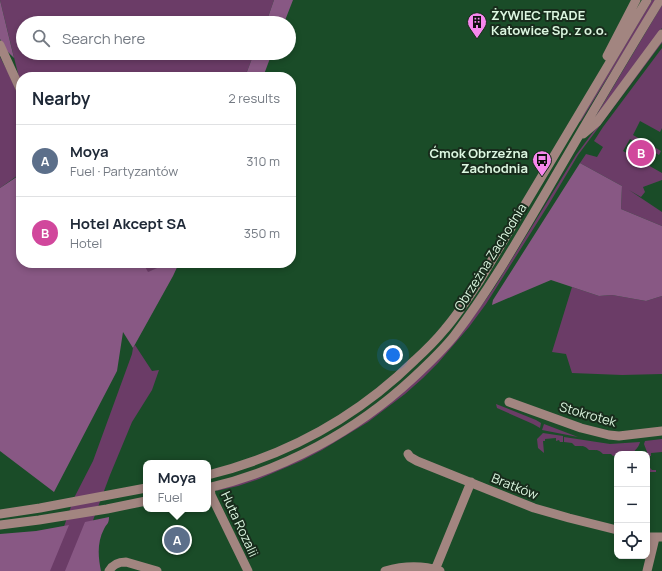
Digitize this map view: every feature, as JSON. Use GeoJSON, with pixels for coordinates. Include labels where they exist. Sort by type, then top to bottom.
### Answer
{"type":"FeatureCollection","features":[{"type":"Feature","properties":{"kind":"street"},"geometry":{"type":"LineString","coordinates":[[593,90],[603,65],[636,0]]}},
{"type":"Feature","properties":{"kind":"street","name":"Obrzeżna Zachodnia"},"geometry":{"type":"LineString","coordinates":[[211,474],[270,456],[316,434],[346,417],[394,380],[430,346],[470,296],[647,0]]}},
{"type":"Feature","properties":{"kind":"street","name":"Obrzeżna Zachodnia"},"geometry":{"type":"LineString","coordinates":[[211,486],[256,473],[322,444],[354,425],[375,410],[401,389],[437,355],[453,337],[490,286],[660,0]]}},
{"type":"Feature","properties":{"kind":"street"},"geometry":{"type":"LineString","coordinates":[[578,137],[597,122],[662,34]]}},
{"type":"Feature","properties":{"kind":"street"},"geometry":{"type":"LineString","coordinates":[[0,45],[16,80]]}},
{"type":"Feature","properties":{"kind":"street","name":"Stokrotek"},"geometry":{"type":"LineString","coordinates":[[509,402],[581,428],[609,435],[618,436],[662,431]]}},
{"type":"Feature","properties":{"kind":"street","name":"Bratków"},"geometry":{"type":"LineString","coordinates":[[408,454],[417,461],[540,510],[614,529]]}},
{"type":"Feature","properties":{"kind":"street"},"geometry":{"type":"LineString","coordinates":[[385,571],[407,567],[438,570],[471,482]]}},
{"type":"Feature","properties":{"kind":"street"},"geometry":{"type":"LineString","coordinates":[[0,514],[109,496],[143,489]]}},
{"type":"Feature","properties":{"kind":"street","name":"Huta Rozalii"},"geometry":{"type":"LineString","coordinates":[[211,494],[248,571]]}},
{"type":"Feature","properties":{"kind":"street"},"geometry":{"type":"LineString","coordinates":[[0,525],[40,520],[143,502]]}},
{"type":"Feature","properties":{"kind":"street"},"geometry":{"type":"LineString","coordinates":[[647,571],[655,538]]}},
{"type":"Feature","properties":{"kind":"street"},"geometry":{"type":"LineString","coordinates":[[109,571],[112,567],[121,562],[126,562],[157,571]]}},
{"type":"Feature","properties":{"kind":"shaded area"},"geometry":{"type":"Polygon","coordinates":[[[0,0],[274,0],[268,16],[16,16],[16,60],[251,60],[247,72],[18,72],[0,0]]]}},
{"type":"Feature","properties":{"kind":"shaded area"},"geometry":{"type":"Polygon","coordinates":[[[0,0],[14,58],[7,51],[0,39],[0,0]]]}},
{"type":"Feature","properties":{"kind":"shaded area"},"geometry":{"type":"Polygon","coordinates":[[[274,0],[293,0],[287,16],[268,16],[274,0]]]}},
{"type":"Feature","properties":{"kind":"shaded area"},"geometry":{"type":"Polygon","coordinates":[[[652,0],[656,0],[579,122],[652,0]]]}},
{"type":"Feature","properties":{"kind":"shaded area"},"geometry":{"type":"Polygon","coordinates":[[[662,5],[662,28],[594,119],[662,5]]]}},
{"type":"Feature","properties":{"kind":"shaded area"},"geometry":{"type":"Polygon","coordinates":[[[662,40],[662,43],[578,155],[486,304],[469,327],[438,363],[405,394],[368,422],[322,450],[301,461],[259,479],[216,491],[352,430],[471,320],[494,288],[576,155],[662,40]]]}},
{"type":"Feature","properties":{"kind":"shaded area"},"geometry":{"type":"Polygon","coordinates":[[[662,48],[662,128],[660,132],[640,121],[633,135],[661,151],[659,155],[630,139],[623,151],[662,173],[662,180],[643,187],[645,192],[641,197],[629,190],[662,212],[662,226],[621,209],[622,186],[580,163],[586,154],[597,157],[603,147],[594,141],[662,48]]]}},
{"type":"Feature","properties":{"kind":"shaded area"},"geometry":{"type":"Polygon","coordinates":[[[0,57],[16,90],[16,177],[0,188],[0,57]]]}},
{"type":"Feature","properties":{"kind":"shaded area"},"geometry":{"type":"Polygon","coordinates":[[[251,60],[269,60],[265,72],[247,72],[251,60]]]}},
{"type":"Feature","properties":{"kind":"shaded area"},"geometry":{"type":"Polygon","coordinates":[[[580,163],[622,186],[621,209],[662,226],[662,296],[646,301],[612,295],[599,296],[551,280],[492,305],[493,300],[580,163]]]}},
{"type":"Feature","properties":{"kind":"shaded area"},"geometry":{"type":"Polygon","coordinates":[[[16,177],[16,268],[146,268],[148,272],[157,268],[177,268],[133,348],[123,332],[117,371],[54,492],[0,451],[0,188],[16,177]]]}},
{"type":"Feature","properties":{"kind":"shaded area"},"geometry":{"type":"Polygon","coordinates":[[[145,268],[158,268],[147,273],[145,268]]]}},
{"type":"Feature","properties":{"kind":"shaded area"},"geometry":{"type":"Polygon","coordinates":[[[572,287],[599,296],[612,295],[646,301],[662,296],[662,374],[622,375],[572,373],[566,354],[552,352],[572,287]]]}},
{"type":"Feature","properties":{"kind":"shaded area"},"geometry":{"type":"Polygon","coordinates":[[[135,345],[152,371],[159,370],[152,390],[132,422],[110,475],[74,571],[47,571],[74,498],[93,461],[135,345]]]}},
{"type":"Feature","properties":{"kind":"shaded area"},"geometry":{"type":"Polygon","coordinates":[[[496,404],[536,420],[541,423],[540,428],[497,408],[496,404]]]}},
{"type":"Feature","properties":{"kind":"shaded area"},"geometry":{"type":"Polygon","coordinates":[[[544,424],[578,437],[542,430],[544,424]]]}},
{"type":"Feature","properties":{"kind":"shaded area"},"geometry":{"type":"Polygon","coordinates":[[[543,433],[563,436],[563,442],[560,442],[559,440],[556,441],[556,438],[545,439],[545,441],[543,441],[544,453],[538,448],[537,439],[543,433]]]}},
{"type":"Feature","properties":{"kind":"shaded area"},"geometry":{"type":"Polygon","coordinates":[[[564,437],[610,444],[640,442],[635,451],[614,451],[613,456],[611,454],[603,454],[595,450],[589,450],[581,446],[575,446],[572,443],[564,442],[564,437]]]}},
{"type":"Feature","properties":{"kind":"shaded area"},"geometry":{"type":"Polygon","coordinates":[[[662,439],[662,452],[651,453],[650,456],[650,451],[647,451],[644,444],[645,441],[662,439]]]}},
{"type":"Feature","properties":{"kind":"shaded area"},"geometry":{"type":"Polygon","coordinates":[[[650,468],[652,470],[656,470],[656,472],[650,472],[650,468]]]}},
{"type":"Feature","properties":{"kind":"shaded area"},"geometry":{"type":"Polygon","coordinates":[[[109,517],[99,544],[101,571],[65,571],[85,522],[109,517]]]}},
{"type":"Feature","properties":{"kind":"shaded area"},"geometry":{"type":"Polygon","coordinates":[[[69,525],[50,571],[0,571],[0,534],[36,531],[69,525]]]}},
{"type":"Feature","properties":{"kind":"place","name":"ŻYWIEC TRADE Katowice Sp. z o.o."},"geometry":{"type":"Point","coordinates":[477,39]}},
{"type":"Feature","properties":{"kind":"place","name":"Hotel Akcept SA"},"geometry":{"type":"Point","coordinates":[641,153]}},
{"type":"Feature","properties":{"kind":"place","name":"Ćmok Obrzeżna Zachodnia"},"geometry":{"type":"Point","coordinates":[542,177]}},
{"type":"Feature","properties":{"kind":"place","name":"Moya"},"geometry":{"type":"Point","coordinates":[177,540]}}]}
